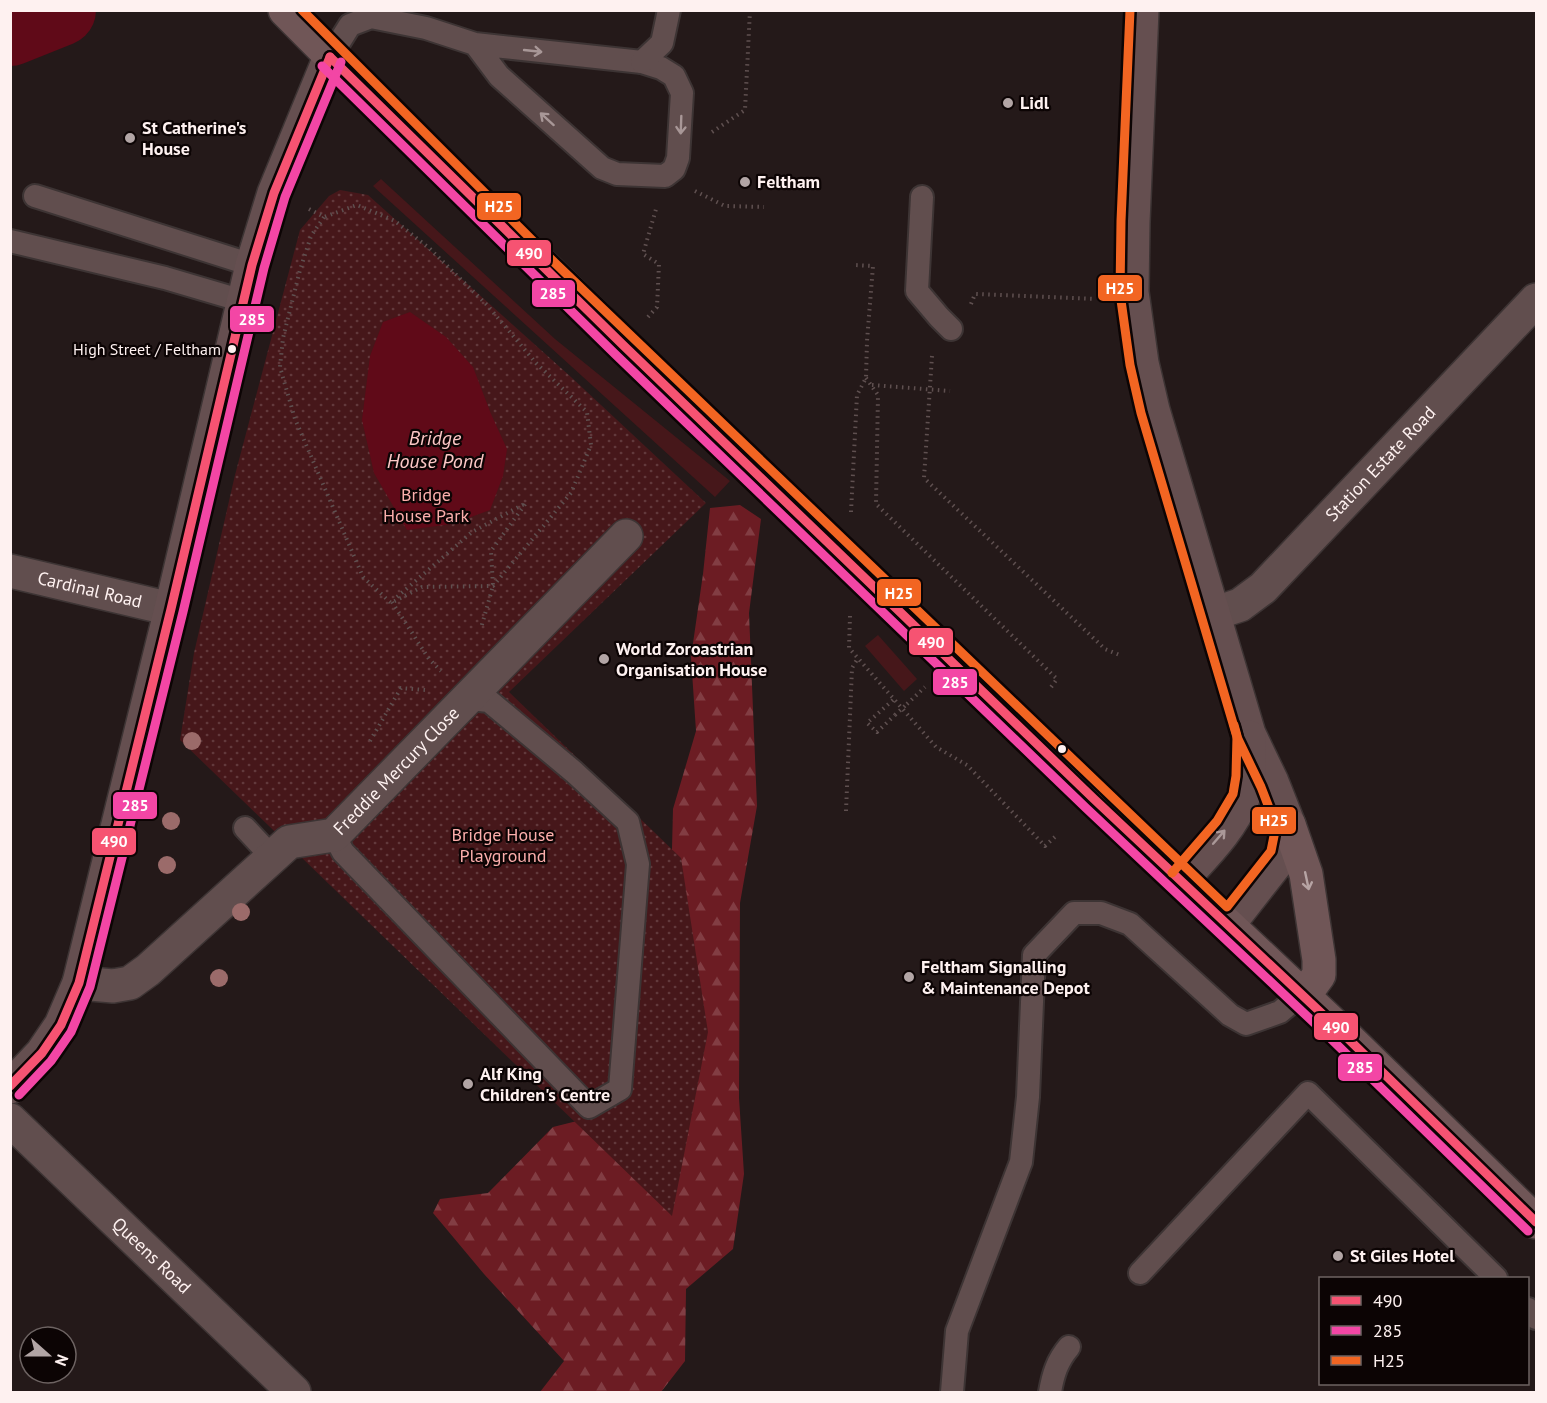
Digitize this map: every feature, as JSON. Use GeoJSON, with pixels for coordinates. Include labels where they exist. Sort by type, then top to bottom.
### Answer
{"type":"FeatureCollection","features":[{"type":"Feature","properties":{"kind":"main road"},"geometry":{"type":"LineString","coordinates":[[285,10],[330,57],[721,439],[1536,1222]]}},
{"type":"Feature","properties":{"kind":"main road"},"geometry":{"type":"LineString","coordinates":[[1142,10],[1132,292],[1143,363],[1153,410],[1249,734],[1272,782],[1306,874],[1319,960],[1319,975],[1301,994]]}},
{"type":"Feature","properties":{"kind":"main road"},"geometry":{"type":"LineString","coordinates":[[10,1088],[42,1053],[61,1025],[79,983],[171,609],[252,265],[274,193],[330,57]]}},
{"type":"Feature","properties":{"kind":"main road"},"geometry":{"type":"LineString","coordinates":[[1181,881],[1227,828],[1244,798],[1248,777],[1249,734]]}},
{"type":"Feature","properties":{"kind":"main road"},"geometry":{"type":"LineString","coordinates":[[1228,925],[1282,856],[1289,825]]}},
{"type":"Feature","properties":{"kind":"street","name":"Station Estate Road"},"geometry":{"type":"LineString","coordinates":[[1213,614],[1240,605],[1263,588],[1536,300]]}},
{"type":"Feature","properties":{"kind":"street","name":"Freddie Mercury Close"},"geometry":{"type":"LineString","coordinates":[[79,983],[114,986],[130,983],[148,970],[289,842],[334,835],[626,536]]}},
{"type":"Feature","properties":{"kind":"street","name":"Cardinal Road"},"geometry":{"type":"LineString","coordinates":[[10,571],[171,609]]}},
{"type":"Feature","properties":{"kind":"street","name":"Queens Road"},"geometry":{"type":"LineString","coordinates":[[10,1120],[294,1392]]}},
{"type":"Feature","properties":{"kind":"lane"},"geometry":{"type":"LineString","coordinates":[[642,62],[662,43],[669,10]]}},
{"type":"Feature","properties":{"kind":"lane"},"geometry":{"type":"LineString","coordinates":[[330,57],[350,25],[371,17],[426,28],[475,44],[642,62],[661,68],[674,76],[682,93],[678,158],[674,169],[665,176],[617,174],[602,168],[500,76],[475,44]]}},
{"type":"Feature","properties":{"kind":"lane"},"geometry":{"type":"LineString","coordinates":[[35,196],[252,265]]}},
{"type":"Feature","properties":{"kind":"lane"},"geometry":{"type":"LineString","coordinates":[[922,196],[917,291],[945,323]]}},
{"type":"Feature","properties":{"kind":"lane"},"geometry":{"type":"LineString","coordinates":[[10,241],[165,278],[243,301]]}},
{"type":"Feature","properties":{"kind":"lane"},"geometry":{"type":"LineString","coordinates":[[334,835],[343,852],[589,1107],[620,1089],[638,864],[628,822],[574,772],[489,701],[469,699]]}},
{"type":"Feature","properties":{"kind":"lane"},"geometry":{"type":"LineString","coordinates":[[245,828],[273,858]]}},
{"type":"Feature","properties":{"kind":"lane"},"geometry":{"type":"LineString","coordinates":[[952,1392],[957,1331],[1021,1162],[1028,1097],[1034,955],[1074,913],[1101,913],[1130,924],[1230,1015],[1245,1024],[1280,1012],[1301,994]]}},
{"type":"Feature","properties":{"kind":"lane"},"geometry":{"type":"LineString","coordinates":[[1140,1273],[1308,1094],[1495,1277]]}},
{"type":"Feature","properties":{"kind":"lane"},"geometry":{"type":"LineString","coordinates":[[1050,1392],[1060,1358],[1069,1347]]}},
{"type":"Feature","properties":{"kind":"path"},"geometry":{"type":"LineString","coordinates":[[680,137],[702,138],[745,110],[750,10]]}},
{"type":"Feature","properties":{"kind":"path"},"geometry":{"type":"LineString","coordinates":[[657,307],[659,264],[643,254],[665,176]]}},
{"type":"Feature","properties":{"kind":"path"},"geometry":{"type":"LineString","coordinates":[[300,204],[324,217]]}},
{"type":"Feature","properties":{"kind":"path"},"geometry":{"type":"LineString","coordinates":[[469,699],[429,659],[391,603],[363,576],[322,487],[295,419],[280,367],[283,338],[311,236],[324,217],[357,205],[395,221],[430,249],[487,305],[536,363],[587,412],[591,445],[571,493],[493,586]]}},
{"type":"Feature","properties":{"kind":"path"},"geometry":{"type":"LineString","coordinates":[[725,206],[764,207]]}},
{"type":"Feature","properties":{"kind":"path"},"geometry":{"type":"LineString","coordinates":[[851,522],[857,395],[866,378],[873,266],[855,265]]}},
{"type":"Feature","properties":{"kind":"path"},"geometry":{"type":"LineString","coordinates":[[1105,299],[975,294],[971,305],[944,308],[945,323],[934,324],[924,478],[1105,649],[1122,656]]}},
{"type":"Feature","properties":{"kind":"path"},"geometry":{"type":"LineString","coordinates":[[866,378],[878,395],[876,504],[1057,679],[1049,690]]}},
{"type":"Feature","properties":{"kind":"path"},"geometry":{"type":"LineString","coordinates":[[872,385],[950,391]]}},
{"type":"Feature","properties":{"kind":"path"},"geometry":{"type":"LineString","coordinates":[[391,603],[472,532],[526,503],[491,550],[493,586]]}},
{"type":"Feature","properties":{"kind":"path"},"geometry":{"type":"LineString","coordinates":[[391,603],[422,586],[493,586]]}},
{"type":"Feature","properties":{"kind":"path"},"geometry":{"type":"LineString","coordinates":[[850,610],[849,648],[936,747],[967,765],[1045,846],[1057,835]]}},
{"type":"Feature","properties":{"kind":"path"},"geometry":{"type":"LineString","coordinates":[[846,811],[852,668],[858,658]]}},
{"type":"Feature","properties":{"kind":"path"},"geometry":{"type":"LineString","coordinates":[[893,700],[867,723],[877,732],[907,704]]}},
{"type":"Feature","properties":{"kind":"green space"},"geometry":{"type":"Polygon","coordinates":[[[381,179],[555,339],[730,481],[715,497],[373,186],[381,179]]]}},
{"type":"Feature","properties":{"kind":"green space","name":"Bridge House Park"},"geometry":{"type":"Polygon","coordinates":[[[340,190],[368,195],[571,377],[706,503],[509,692],[681,858],[708,1032],[672,1216],[180,740],[194,653],[235,475],[300,230],[329,196],[340,190]]]}},
{"type":"Feature","properties":{"kind":"green space"},"geometry":{"type":"Polygon","coordinates":[[[740,505],[761,519],[749,613],[757,806],[740,903],[739,1098],[744,1174],[733,1249],[686,1289],[685,1361],[661,1392],[540,1392],[564,1361],[484,1274],[433,1213],[440,1199],[488,1193],[553,1127],[589,1118],[671,889],[673,809],[696,731],[691,657],[710,508],[740,505]]]}},
{"type":"Feature","properties":{"kind":"green space"},"geometry":{"type":"Polygon","coordinates":[[[878,635],[917,679],[904,691],[865,646],[878,635]]]}},
{"type":"Feature","properties":{"kind":"water","name":"Bridge House Pond"},"geometry":{"type":"Polygon","coordinates":[[[410,312],[446,337],[473,367],[507,449],[503,476],[490,510],[452,524],[407,530],[374,473],[362,420],[370,356],[383,322],[410,312]]]}},
{"type":"Feature","properties":{"kind":"waterway"},"geometry":{"type":"LineString","coordinates":[[10,30],[60,10]]}},
{"type":"Feature","properties":{"kind":"transit line","name":"H25"},"geometry":{"type":"LineString","coordinates":[[302,10],[555,263],[1227,907],[1271,851],[1276,826],[1261,787],[1237,737],[1141,413],[1130,365],[1120,293],[1130,10]]}},
{"type":"Feature","properties":{"kind":"transit line","name":"490"},"geometry":{"type":"LineString","coordinates":[[330,57],[623,345],[1094,799],[1334,1025],[1536,1222]]}},
{"type":"Feature","properties":{"kind":"transit line","name":"490"},"geometry":{"type":"LineString","coordinates":[[10,1086],[42,1053],[61,1025],[79,983],[171,609],[252,265],[274,193],[330,57]]}},
{"type":"Feature","properties":{"kind":"transit line","name":"285"},"geometry":{"type":"LineString","coordinates":[[19,1095],[51,1061],[71,1032],[90,987],[183,612],[264,268],[285,197],[341,62]]}},
{"type":"Feature","properties":{"kind":"transit line","name":"285"},"geometry":{"type":"LineString","coordinates":[[322,66],[615,354],[1086,808],[1326,1034],[1528,1231]]}},
{"type":"Feature","properties":{"kind":"transit line","name":"H25"},"geometry":{"type":"LineString","coordinates":[[1172,873],[1217,821],[1233,794],[1237,736],[1234,725]]}},
{"type":"Feature","properties":{"kind":"place","name":"Lidl"},"geometry":{"type":"Point","coordinates":[1008,103]}},
{"type":"Feature","properties":{"kind":"place","name":"St Catherine's House"},"geometry":{"type":"Point","coordinates":[130,138]}},
{"type":"Feature","properties":{"kind":"place","name":"Feltham"},"geometry":{"type":"Point","coordinates":[745,182]}},
{"type":"Feature","properties":{"kind":"place","name":"High Street / Feltham"},"geometry":{"type":"Point","coordinates":[232,349]}},
{"type":"Feature","properties":{"kind":"place","name":"World Zoroastrian Organisation House"},"geometry":{"type":"Point","coordinates":[604,659]}},
{"type":"Feature","properties":{"kind":"place","name":"Feltham Signalling & Maintenance Depot"},"geometry":{"type":"Point","coordinates":[909,977]}},
{"type":"Feature","properties":{"kind":"place","name":"Alf King Children's Centre"},"geometry":{"type":"Point","coordinates":[468,1084]}},
{"type":"Feature","properties":{"kind":"place","name":"St Giles Hotel"},"geometry":{"type":"Point","coordinates":[1338,1256]}},
{"type":"Feature","properties":{"kind":"park label","name":"Bridge House Playground"},"geometry":{"type":"Point","coordinates":[503,845]}}]}
